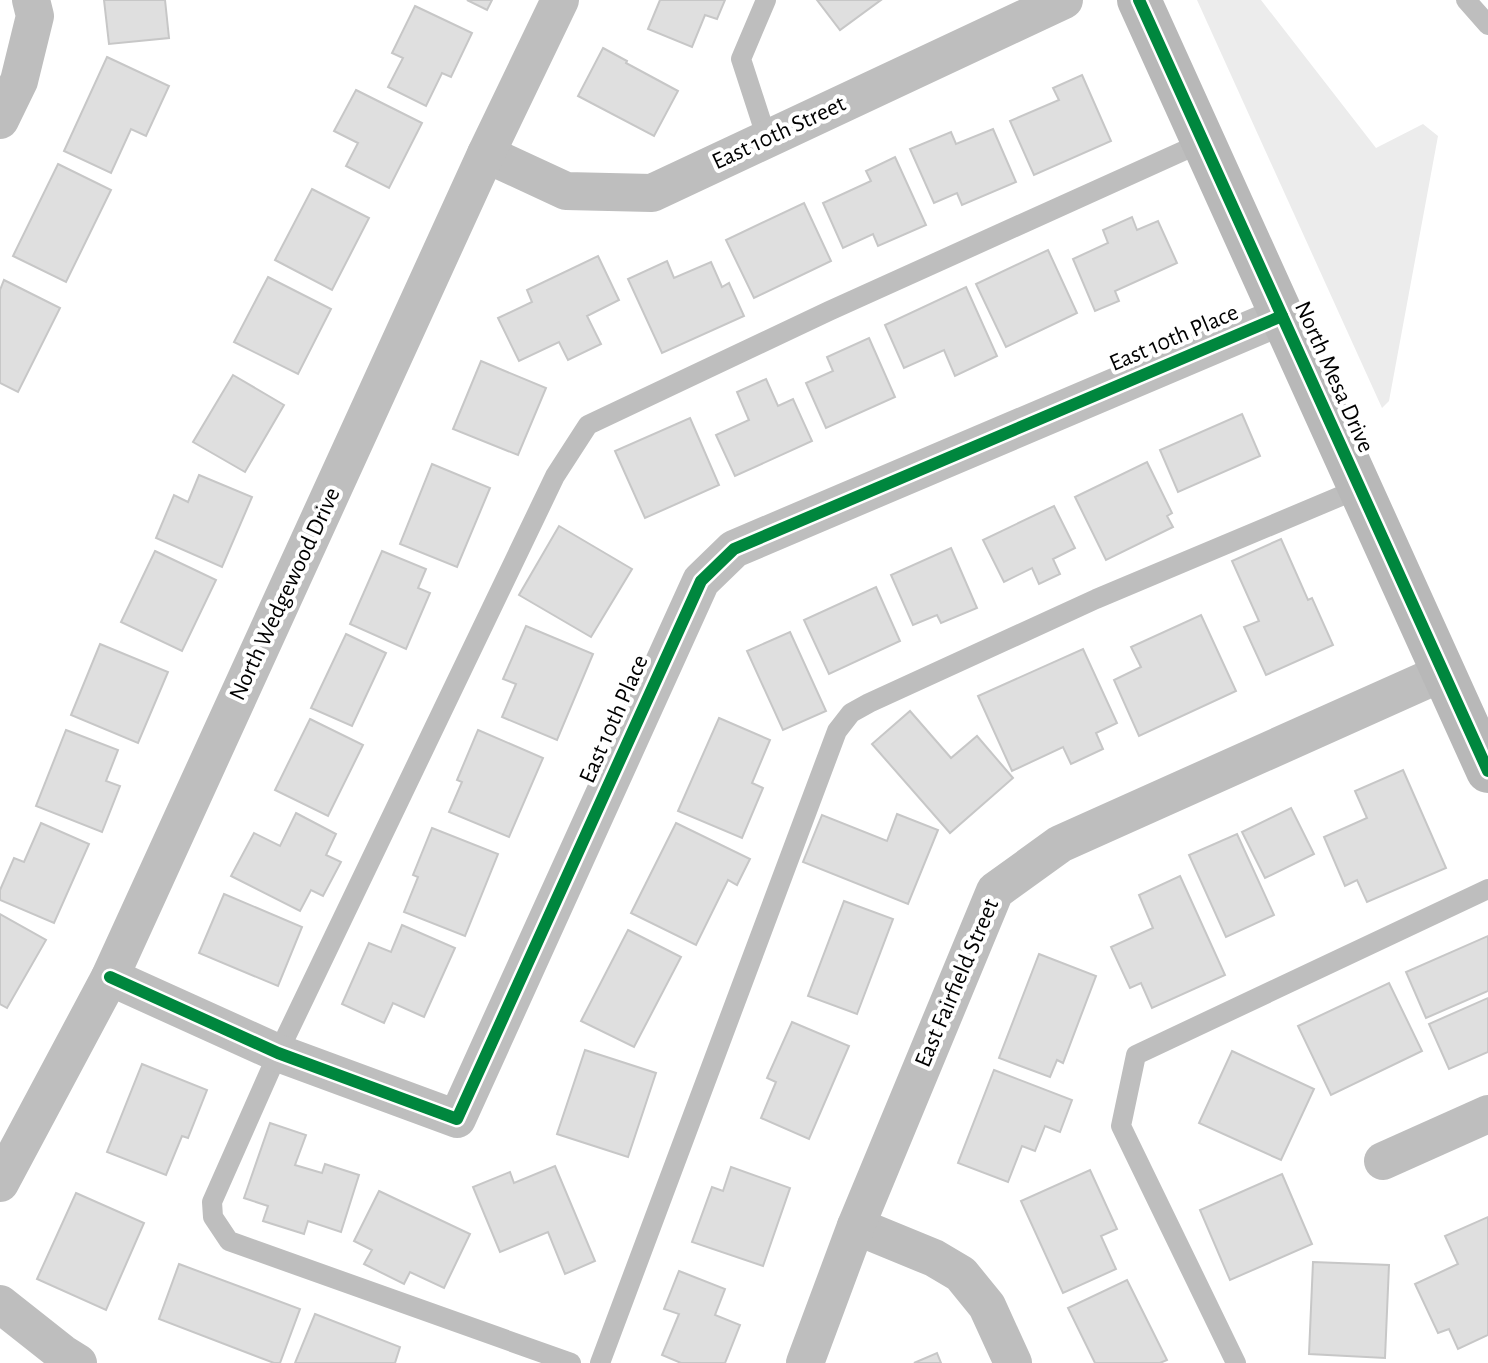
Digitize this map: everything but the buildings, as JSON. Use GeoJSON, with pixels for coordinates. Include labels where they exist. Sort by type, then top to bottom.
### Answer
{"type":"FeatureCollection","features":[{"type":"Feature","properties":{"kind":"main road","name":"North Mesa Drive"},"geometry":{"type":"LineString","coordinates":[[1139,0],[1488,771]]}},
{"type":"Feature","properties":{"kind":"street"},"geometry":{"type":"LineString","coordinates":[[0,120],[19,81],[35,16],[31,0]]}},
{"type":"Feature","properties":{"kind":"street","name":"North Wedgewood Drive"},"geometry":{"type":"LineString","coordinates":[[0,1183],[110,977],[486,154],[560,0]]}},
{"type":"Feature","properties":{"kind":"street","name":"East 10th Street"},"geometry":{"type":"LineString","coordinates":[[486,154],[566,191],[652,193],[1064,0]]}},
{"type":"Feature","properties":{"kind":"street","name":"East 10th Place"},"geometry":{"type":"LineString","coordinates":[[110,977],[278,1053],[457,1119],[701,581],[734,549],[1282,316]]}},
{"type":"Feature","properties":{"kind":"street","name":"East Fairfield Street"},"geometry":{"type":"LineString","coordinates":[[805,1363],[856,1226],[995,891],[1060,844],[1444,672]]}},
{"type":"Feature","properties":{"kind":"street"},"geometry":{"type":"LineString","coordinates":[[1383,1161],[1488,1114]]}},
{"type":"Feature","properties":{"kind":"street"},"geometry":{"type":"LineString","coordinates":[[856,1226],[934,1258],[961,1274],[987,1306],[1013,1363]]}},
{"type":"Feature","properties":{"kind":"street"},"geometry":{"type":"LineString","coordinates":[[0,1304],[78,1363]]}},
{"type":"Feature","properties":{"kind":"lane"},"geometry":{"type":"LineString","coordinates":[[766,0],[741,59],[767,139]]}},
{"type":"Feature","properties":{"kind":"lane"},"geometry":{"type":"LineString","coordinates":[[1466,0],[1488,25]]}},
{"type":"Feature","properties":{"kind":"lane"},"geometry":{"type":"LineString","coordinates":[[571,1363],[229,1241],[213,1217],[212,1202],[278,1053],[555,476],[588,425],[829,311],[1203,142]]}},
{"type":"Feature","properties":{"kind":"lane"},"geometry":{"type":"LineString","coordinates":[[600,1363],[837,731],[851,713],[1096,599],[1360,488]]}},
{"type":"Feature","properties":{"kind":"lane"},"geometry":{"type":"LineString","coordinates":[[1236,1363],[1121,1126],[1136,1055],[1488,889]]}},
{"type":"Feature","properties":{"kind":"shaded area"},"geometry":{"type":"Polygon","coordinates":[[[1197,0],[1261,0],[1376,148],[1423,124],[1438,136],[1389,401],[1382,408],[1197,0]]]}},
{"type":"Feature","properties":{"kind":"cycle path"},"geometry":{"type":"LineString","coordinates":[[1139,0],[1488,771]]}},
{"type":"Feature","properties":{"kind":"cycle path"},"geometry":{"type":"LineString","coordinates":[[110,977],[278,1053],[457,1119],[701,581],[734,549],[1282,316]]}}]}
